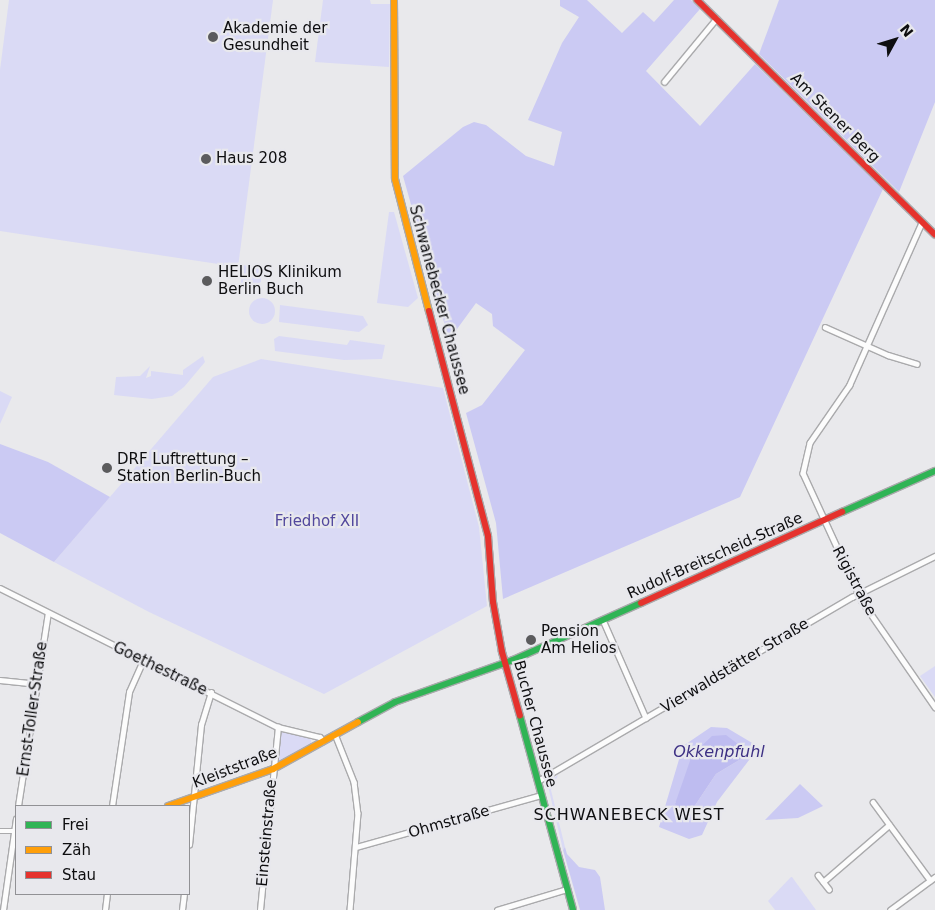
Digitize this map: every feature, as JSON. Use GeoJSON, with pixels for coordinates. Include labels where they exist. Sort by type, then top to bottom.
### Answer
{"type":"FeatureCollection","features":[{"type":"Feature","properties":{"kind":"street","name":"Schwanebecker Chaussee"},"geometry":{"type":"LineString","coordinates":[[394,0],[394,179],[485,520],[493,602]]}},
{"type":"Feature","properties":{"kind":"street","name":"Am Stener Berg"},"geometry":{"type":"LineString","coordinates":[[697,0],[935,235]]}},
{"type":"Feature","properties":{"kind":"street"},"geometry":{"type":"LineString","coordinates":[[664,82],[716,19]]}},
{"type":"Feature","properties":{"kind":"street"},"geometry":{"type":"LineString","coordinates":[[867,346],[922,223]]}},
{"type":"Feature","properties":{"kind":"street"},"geometry":{"type":"LineString","coordinates":[[825,327],[867,346],[917,364]]}},
{"type":"Feature","properties":{"kind":"street","name":"Rigistraße"},"geometry":{"type":"LineString","coordinates":[[867,346],[844,397],[810,443],[803,472],[858,594],[935,707]]}},
{"type":"Feature","properties":{"kind":"street","name":"Rudolf-Breitscheid-Straße"},"geometry":{"type":"LineString","coordinates":[[335,734],[426,688],[505,662],[935,471]]}},
{"type":"Feature","properties":{"kind":"street","name":"Vierwaldstätter Straße"},"geometry":{"type":"LineString","coordinates":[[538,781],[858,594],[935,556]]}},
{"type":"Feature","properties":{"kind":"street","name":"Goethestraße"},"geometry":{"type":"LineString","coordinates":[[0,588],[278,727],[320,737],[323,741]]}},
{"type":"Feature","properties":{"kind":"street","name":"Bucher Chaussee"},"geometry":{"type":"LineString","coordinates":[[493,602],[505,662],[573,910]]}},
{"type":"Feature","properties":{"kind":"street","name":"Ernst-Toller-Straße"},"geometry":{"type":"LineString","coordinates":[[18,805],[48,613]]}},
{"type":"Feature","properties":{"kind":"street"},"geometry":{"type":"LineString","coordinates":[[603,620],[646,718]]}},
{"type":"Feature","properties":{"kind":"street"},"geometry":{"type":"LineString","coordinates":[[112,805],[129,692],[143,661]]}},
{"type":"Feature","properties":{"kind":"street"},"geometry":{"type":"LineString","coordinates":[[0,680],[36,684]]}},
{"type":"Feature","properties":{"kind":"street"},"geometry":{"type":"LineString","coordinates":[[190,836],[201,725],[211,694]]}},
{"type":"Feature","properties":{"kind":"street","name":"Einsteinstraße"},"geometry":{"type":"LineString","coordinates":[[260,910],[278,727]]}},
{"type":"Feature","properties":{"kind":"street"},"geometry":{"type":"LineString","coordinates":[[335,734],[354,782],[358,813],[350,910]]}},
{"type":"Feature","properties":{"kind":"street","name":"Kleiststraße"},"geometry":{"type":"LineString","coordinates":[[171,805],[273,770],[335,734]]}},
{"type":"Feature","properties":{"kind":"street","name":"Ohmstraße"},"geometry":{"type":"LineString","coordinates":[[356,848],[541,795]]}},
{"type":"Feature","properties":{"kind":"street"},"geometry":{"type":"LineString","coordinates":[[873,802],[933,878],[890,910]]}},
{"type":"Feature","properties":{"kind":"street"},"geometry":{"type":"LineString","coordinates":[[823,882],[890,824]]}},
{"type":"Feature","properties":{"kind":"street"},"geometry":{"type":"LineString","coordinates":[[0,831],[15,832],[3,910]]}},
{"type":"Feature","properties":{"kind":"street"},"geometry":{"type":"LineString","coordinates":[[818,875],[829,889]]}},
{"type":"Feature","properties":{"kind":"street"},"geometry":{"type":"LineString","coordinates":[[497,910],[567,889]]}},
{"type":"Feature","properties":{"kind":"street"},"geometry":{"type":"LineString","coordinates":[[104,910],[106,895]]}},
{"type":"Feature","properties":{"kind":"street"},"geometry":{"type":"LineString","coordinates":[[182,910],[184,895]]}},
{"type":"Feature","properties":{"kind":"green space"},"geometry":{"type":"Polygon","coordinates":[[[9,0],[273,0],[238,267],[0,231],[0,70],[9,0]]]}},
{"type":"Feature","properties":{"kind":"green space"},"geometry":{"type":"Polygon","coordinates":[[[323,0],[370,0],[371,4],[390,4],[389,67],[315,62],[323,0]]]}},
{"type":"Feature","properties":{"kind":"green space"},"geometry":{"type":"Polygon","coordinates":[[[389,212],[394,212],[418,298],[408,307],[377,303],[389,212]]]}},
{"type":"Feature","properties":{"kind":"green space"},"geometry":{"type":"Polygon","coordinates":[[[243,265],[261,268],[261,282],[240,289],[243,265]]]}},
{"type":"Feature","properties":{"kind":"green space"},"geometry":{"type":"Polygon","coordinates":[[[262,298],[271,302],[275,311],[271,320],[262,324],[253,320],[249,311],[253,302],[262,298]]]}},
{"type":"Feature","properties":{"kind":"green space"},"geometry":{"type":"Polygon","coordinates":[[[280,305],[363,316],[368,325],[359,332],[279,322],[280,305]]]}},
{"type":"Feature","properties":{"kind":"green space"},"geometry":{"type":"Polygon","coordinates":[[[279,336],[347,345],[350,340],[385,345],[382,359],[344,360],[275,351],[274,339],[279,336]]]}},
{"type":"Feature","properties":{"kind":"green space"},"geometry":{"type":"Polygon","coordinates":[[[203,356],[205,362],[184,387],[172,396],[152,399],[114,395],[116,377],[140,376],[150,366],[146,378],[151,376],[151,371],[183,375],[183,370],[203,356]]]}},
{"type":"Feature","properties":{"kind":"green space","name":"Friedhof XII"},"geometry":{"type":"Polygon","coordinates":[[[261,359],[443,388],[479,527],[487,606],[324,694],[149,612],[54,562],[213,377],[261,359]]]}},
{"type":"Feature","properties":{"kind":"green space"},"geometry":{"type":"Polygon","coordinates":[[[0,391],[12,397],[0,424],[0,391]]]}},
{"type":"Feature","properties":{"kind":"green space"},"geometry":{"type":"Polygon","coordinates":[[[935,666],[935,697],[920,676],[935,666]]]}},
{"type":"Feature","properties":{"kind":"green space"},"geometry":{"type":"Polygon","coordinates":[[[278,729],[311,739],[311,744],[277,763],[278,729]]]}},
{"type":"Feature","properties":{"kind":"green space"},"geometry":{"type":"Polygon","coordinates":[[[558,775],[551,790],[565,847],[563,850],[547,782],[558,775]]]}},
{"type":"Feature","properties":{"kind":"green space"},"geometry":{"type":"Polygon","coordinates":[[[791,877],[816,910],[775,910],[768,901],[791,877]]]}},
{"type":"Feature","properties":{"kind":"shaded area"},"geometry":{"type":"Polygon","coordinates":[[[560,0],[587,0],[622,33],[643,12],[654,22],[674,0],[691,0],[700,9],[646,71],[700,126],[755,64],[883,189],[740,497],[503,599],[496,523],[466,413],[482,405],[525,350],[493,326],[492,314],[476,303],[449,340],[403,176],[463,127],[474,122],[486,125],[526,156],[554,166],[562,132],[528,120],[562,43],[579,17],[560,6],[560,0]]]}},
{"type":"Feature","properties":{"kind":"shaded area"},"geometry":{"type":"Polygon","coordinates":[[[779,0],[935,0],[935,102],[899,192],[759,54],[779,0]]]}},
{"type":"Feature","properties":{"kind":"shaded area"},"geometry":{"type":"Polygon","coordinates":[[[0,444],[48,462],[110,497],[54,562],[0,533],[0,444]]]}},
{"type":"Feature","properties":{"kind":"shaded area"},"geometry":{"type":"Polygon","coordinates":[[[711,727],[727,728],[759,747],[717,802],[702,835],[689,839],[659,827],[683,746],[711,727]],[[738,744],[675,803],[694,807],[716,774],[741,759],[738,744]]]}},
{"type":"Feature","properties":{"kind":"shaded area"},"geometry":{"type":"Polygon","coordinates":[[[800,784],[823,806],[798,818],[765,820],[800,784]]]}},
{"type":"Feature","properties":{"kind":"shaded area"},"geometry":{"type":"Polygon","coordinates":[[[565,847],[567,854],[579,867],[595,870],[600,877],[605,910],[580,910],[563,850],[565,847]]]}},
{"type":"Feature","properties":{"kind":"water","name":"Okkenpfuhl"},"geometry":{"type":"Polygon","coordinates":[[[726,735],[738,744],[741,759],[716,774],[694,807],[683,811],[675,804],[692,755],[712,736],[726,735]]]}},
{"type":"Feature","properties":{"kind":"traffic: fast"},"geometry":{"type":"LineString","coordinates":[[842,512],[935,471]]}},
{"type":"Feature","properties":{"kind":"traffic: fast"},"geometry":{"type":"LineString","coordinates":[[358,722],[395,702],[513,660],[641,603]]}},
{"type":"Feature","properties":{"kind":"traffic: fast"},"geometry":{"type":"LineString","coordinates":[[520,716],[573,910]]}},
{"type":"Feature","properties":{"kind":"traffic: slow"},"geometry":{"type":"LineString","coordinates":[[394,0],[395,179],[429,311]]}},
{"type":"Feature","properties":{"kind":"traffic: slow"},"geometry":{"type":"LineString","coordinates":[[171,805],[273,769],[358,722]]}},
{"type":"Feature","properties":{"kind":"traffic: jam"},"geometry":{"type":"LineString","coordinates":[[697,0],[935,235]]}},
{"type":"Feature","properties":{"kind":"traffic: jam"},"geometry":{"type":"LineString","coordinates":[[429,311],[488,536],[493,602],[502,652],[520,716]]}},
{"type":"Feature","properties":{"kind":"traffic: jam"},"geometry":{"type":"LineString","coordinates":[[641,603],[842,512]]}},
{"type":"Feature","properties":{"kind":"place","name":"Akademie der Gesundheit"},"geometry":{"type":"Point","coordinates":[213,37]}},
{"type":"Feature","properties":{"kind":"place","name":"Haus 208"},"geometry":{"type":"Point","coordinates":[206,159]}},
{"type":"Feature","properties":{"kind":"place","name":"HELIOS Klinikum Berlin Buch"},"geometry":{"type":"Point","coordinates":[207,281]}},
{"type":"Feature","properties":{"kind":"place","name":"DRF Luftrettung – Station Berlin-Buch"},"geometry":{"type":"Point","coordinates":[107,468]}},
{"type":"Feature","properties":{"kind":"place","name":"Pension Am Helios"},"geometry":{"type":"Point","coordinates":[531,640]}},
{"type":"Feature","properties":{"kind":"district","name":"SCHWANEBECK WEST"},"geometry":{"type":"Point","coordinates":[629,815]}}]}
